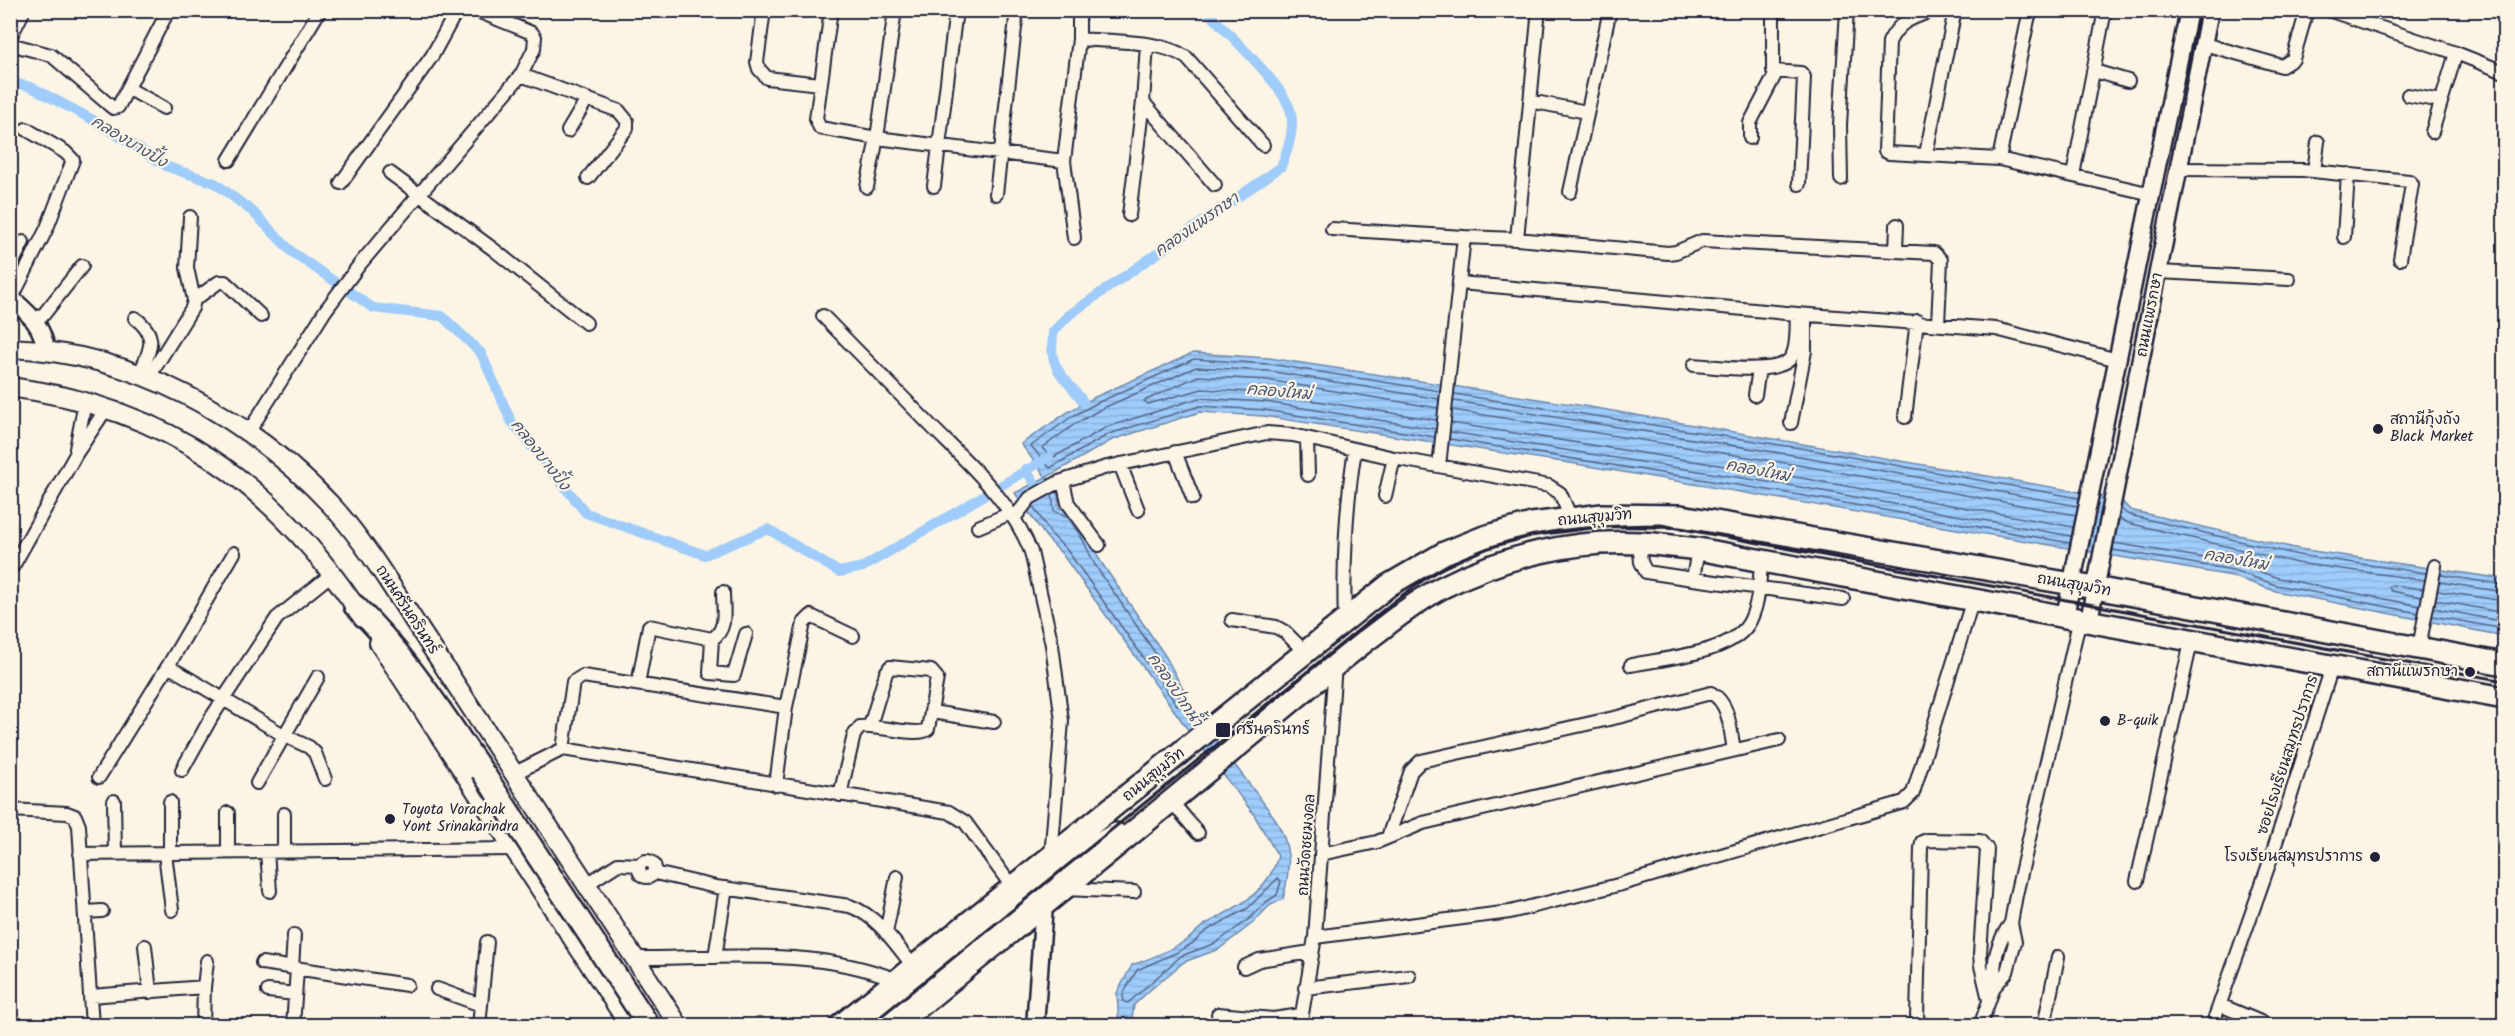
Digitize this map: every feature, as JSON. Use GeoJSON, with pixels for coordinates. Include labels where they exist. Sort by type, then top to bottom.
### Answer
{"type":"FeatureCollection","features":[{"type":"Feature","properties":{"kind":"highway","name":"ถนนสุขุมวิท"},"geometry":{"type":"LineString","coordinates":[[895,1026],[1044,905],[1057,874],[1167,764],[1389,585],[1444,553],[1484,537],[1571,518],[1642,514],[1681,516],[2197,608],[2420,638],[2505,664]]}},
{"type":"Feature","properties":{"kind":"highway","name":"ถนนสุขุมวิท"},"geometry":{"type":"LineString","coordinates":[[840,1026],[1013,888],[1057,874],[1154,816],[1335,665],[1408,609],[1443,587],[1478,572],[1517,558],[1557,550],[1602,544],[1639,543],[1698,549],[2333,664],[2505,698]]}},
{"type":"Feature","properties":{"kind":"highway"},"geometry":{"type":"LineString","coordinates":[[355,606],[380,630],[410,666],[482,771],[649,1026]]}},
{"type":"Feature","properties":{"kind":"highway"},"geometry":{"type":"LineString","coordinates":[[2192,638],[2197,608]]}},
{"type":"Feature","properties":{"kind":"highway"},"geometry":{"type":"LineString","coordinates":[[870,1026],[1057,874]]}},
{"type":"Feature","properties":{"kind":"main road","name":"ถนนแพรกษา"},"geometry":{"type":"LineString","coordinates":[[2078,618],[2072,584],[2189,10]]}},
{"type":"Feature","properties":{"kind":"main road","name":"ถนนแพรกษา"},"geometry":{"type":"LineString","coordinates":[[2078,618],[2095,588],[2210,10]]}},
{"type":"Feature","properties":{"kind":"main road"},"geometry":{"type":"LineString","coordinates":[[11,298],[35,320],[43,332],[46,349]]}},
{"type":"Feature","properties":{"kind":"main road","name":"ถนนศรีนครินทร์"},"geometry":{"type":"LineString","coordinates":[[10,348],[46,349],[93,359],[145,375],[184,394],[248,433],[300,475],[333,507],[363,542],[679,1026]]}},
{"type":"Feature","properties":{"kind":"main road"},"geometry":{"type":"LineString","coordinates":[[10,387],[40,391],[85,402],[185,442],[228,470],[283,516],[332,574],[355,606],[625,1018],[646,1015],[655,1006],[657,993]]}},
{"type":"Feature","properties":{"kind":"main road"},"geometry":{"type":"LineString","coordinates":[[1035,1026],[1044,905]]}},
{"type":"Feature","properties":{"kind":"street"},"geometry":{"type":"LineString","coordinates":[[10,38],[24,10]]}},
{"type":"Feature","properties":{"kind":"street"},"geometry":{"type":"LineString","coordinates":[[229,160],[320,10]]}},
{"type":"Feature","properties":{"kind":"street"},"geometry":{"type":"LineString","coordinates":[[341,183],[432,56],[457,10]]}},
{"type":"Feature","properties":{"kind":"street"},"geometry":{"type":"LineString","coordinates":[[248,433],[325,311],[360,264],[521,75],[534,49],[536,37],[532,33],[475,10]]}},
{"type":"Feature","properties":{"kind":"street"},"geometry":{"type":"LineString","coordinates":[[764,10],[757,62],[759,69],[767,78],[820,84]]}},
{"type":"Feature","properties":{"kind":"street"},"geometry":{"type":"LineString","coordinates":[[831,10],[816,119],[820,129],[1064,162]]}},
{"type":"Feature","properties":{"kind":"street"},"geometry":{"type":"LineString","coordinates":[[867,187],[877,138],[895,10]]}},
{"type":"Feature","properties":{"kind":"street"},"geometry":{"type":"LineString","coordinates":[[934,186],[956,10]]}},
{"type":"Feature","properties":{"kind":"street"},"geometry":{"type":"LineString","coordinates":[[996,194],[1017,10]]}},
{"type":"Feature","properties":{"kind":"street"},"geometry":{"type":"LineString","coordinates":[[1074,238],[1064,162],[1079,39],[1079,10]]}},
{"type":"Feature","properties":{"kind":"street"},"geometry":{"type":"LineString","coordinates":[[1570,192],[1610,10]]}},
{"type":"Feature","properties":{"kind":"street"},"geometry":{"type":"LineString","coordinates":[[1773,10],[1772,67],[1776,73]]}},
{"type":"Feature","properties":{"kind":"street"},"geometry":{"type":"LineString","coordinates":[[1840,179],[1839,125],[1847,10]]}},
{"type":"Feature","properties":{"kind":"street"},"geometry":{"type":"LineString","coordinates":[[1933,10],[1902,22],[1895,29],[1889,42],[1884,147],[1889,153],[1999,159],[2152,194]]}},
{"type":"Feature","properties":{"kind":"street"},"geometry":{"type":"LineString","coordinates":[[1926,154],[1955,10]]}},
{"type":"Feature","properties":{"kind":"street"},"geometry":{"type":"LineString","coordinates":[[1999,159],[2030,10]]}},
{"type":"Feature","properties":{"kind":"street"},"geometry":{"type":"LineString","coordinates":[[2073,175],[2105,10]]}},
{"type":"Feature","properties":{"kind":"street"},"geometry":{"type":"LineString","coordinates":[[2204,44],[2282,66],[2293,59],[2307,10]]}},
{"type":"Feature","properties":{"kind":"street"},"geometry":{"type":"LineString","coordinates":[[2328,10],[2505,72]]}},
{"type":"Feature","properties":{"kind":"street"},"geometry":{"type":"LineString","coordinates":[[10,44],[51,55],[113,108],[118,107],[129,89],[166,15]]}},
{"type":"Feature","properties":{"kind":"street"},"geometry":{"type":"LineString","coordinates":[[1517,239],[1539,20]]}},
{"type":"Feature","properties":{"kind":"street"},"geometry":{"type":"LineString","coordinates":[[1079,39],[1168,48],[1187,58],[1263,145]]}},
{"type":"Feature","properties":{"kind":"street"},"geometry":{"type":"LineString","coordinates":[[1129,215],[1143,102],[1147,45]]}},
{"type":"Feature","properties":{"kind":"street"},"geometry":{"type":"LineString","coordinates":[[2432,132],[2456,53]]}},
{"type":"Feature","properties":{"kind":"street"},"geometry":{"type":"LineString","coordinates":[[2094,71],[2128,81]]}},
{"type":"Feature","properties":{"kind":"street"},"geometry":{"type":"LineString","coordinates":[[1750,138],[1750,123],[1776,73]]}},
{"type":"Feature","properties":{"kind":"street"},"geometry":{"type":"LineString","coordinates":[[1776,73],[1801,73],[1804,77],[1799,184]]}},
{"type":"Feature","properties":{"kind":"street"},"geometry":{"type":"LineString","coordinates":[[521,75],[619,111],[627,121],[627,128],[588,178]]}},
{"type":"Feature","properties":{"kind":"street"},"geometry":{"type":"LineString","coordinates":[[129,89],[164,108]]}},
{"type":"Feature","properties":{"kind":"street"},"geometry":{"type":"LineString","coordinates":[[2408,95],[2441,101]]}},
{"type":"Feature","properties":{"kind":"street"},"geometry":{"type":"LineString","coordinates":[[568,131],[587,99]]}},
{"type":"Feature","properties":{"kind":"street"},"geometry":{"type":"LineString","coordinates":[[1530,101],[1587,112]]}},
{"type":"Feature","properties":{"kind":"street"},"geometry":{"type":"LineString","coordinates":[[1143,102],[1215,185]]}},
{"type":"Feature","properties":{"kind":"street"},"geometry":{"type":"LineString","coordinates":[[11,298],[47,228],[73,160],[66,152],[26,129]]}},
{"type":"Feature","properties":{"kind":"street"},"geometry":{"type":"LineString","coordinates":[[2314,171],[2318,142]]}},
{"type":"Feature","properties":{"kind":"street"},"geometry":{"type":"LineString","coordinates":[[2179,169],[2314,171],[2406,180],[2412,184],[2400,259]]}},
{"type":"Feature","properties":{"kind":"street"},"geometry":{"type":"LineString","coordinates":[[390,173],[586,323]]}},
{"type":"Feature","properties":{"kind":"street"},"geometry":{"type":"LineString","coordinates":[[2344,237],[2348,174]]}},
{"type":"Feature","properties":{"kind":"street"},"geometry":{"type":"LineString","coordinates":[[190,217],[187,268],[194,300]]}},
{"type":"Feature","properties":{"kind":"street"},"geometry":{"type":"LineString","coordinates":[[1896,251],[1897,225]]}},
{"type":"Feature","properties":{"kind":"street"},"geometry":{"type":"LineString","coordinates":[[1332,229],[1517,239],[1668,253],[1702,241],[1939,255],[1941,260],[1938,324]]}},
{"type":"Feature","properties":{"kind":"street"},"geometry":{"type":"LineString","coordinates":[[1439,466],[1464,237]]}},
{"type":"Feature","properties":{"kind":"street"},"geometry":{"type":"LineString","coordinates":[[10,268],[23,242]]}},
{"type":"Feature","properties":{"kind":"street"},"geometry":{"type":"LineString","coordinates":[[35,320],[44,314],[82,266]]}},
{"type":"Feature","properties":{"kind":"street"},"geometry":{"type":"LineString","coordinates":[[2158,272],[2289,279]]}},
{"type":"Feature","properties":{"kind":"street"},"geometry":{"type":"LineString","coordinates":[[145,375],[185,321],[194,300],[219,282],[225,282],[261,316]]}},
{"type":"Feature","properties":{"kind":"street"},"geometry":{"type":"LineString","coordinates":[[1460,283],[1801,315],[1917,321],[1996,329],[2118,360]]}},
{"type":"Feature","properties":{"kind":"street"},"geometry":{"type":"LineString","coordinates":[[1694,365],[1759,369],[1777,366],[1791,358],[1801,315]]}},
{"type":"Feature","properties":{"kind":"street"},"geometry":{"type":"LineString","coordinates":[[1791,423],[1805,351],[1801,315]]}},
{"type":"Feature","properties":{"kind":"street"},"geometry":{"type":"LineString","coordinates":[[823,316],[1013,512],[1031,552],[1052,645],[1059,690],[1062,720],[1057,874],[1134,892]]}},
{"type":"Feature","properties":{"kind":"street"},"geometry":{"type":"LineString","coordinates":[[135,318],[145,325],[151,338],[145,375]]}},
{"type":"Feature","properties":{"kind":"street"},"geometry":{"type":"LineString","coordinates":[[1905,417],[1917,321]]}},
{"type":"Feature","properties":{"kind":"street"},"geometry":{"type":"LineString","coordinates":[[1755,395],[1759,369]]}},
{"type":"Feature","properties":{"kind":"street"},"geometry":{"type":"LineString","coordinates":[[76,454],[85,402]]}},
{"type":"Feature","properties":{"kind":"street"},"geometry":{"type":"LineString","coordinates":[[13,566],[76,454],[106,409]]}},
{"type":"Feature","properties":{"kind":"street"},"geometry":{"type":"LineString","coordinates":[[978,527],[1013,512],[1030,498],[1061,481],[1120,464],[1267,433],[1307,438],[1394,458],[1556,488],[1571,518]]}},
{"type":"Feature","properties":{"kind":"street"},"geometry":{"type":"LineString","coordinates":[[1307,438],[1308,475]]}},
{"type":"Feature","properties":{"kind":"street"},"geometry":{"type":"LineString","coordinates":[[1345,621],[1343,579],[1351,472],[1355,450]]}},
{"type":"Feature","properties":{"kind":"street"},"geometry":{"type":"LineString","coordinates":[[1174,452],[1192,498]]}},
{"type":"Feature","properties":{"kind":"street"},"geometry":{"type":"LineString","coordinates":[[1385,496],[1394,458]]}},
{"type":"Feature","properties":{"kind":"street"},"geometry":{"type":"LineString","coordinates":[[1120,464],[1138,510]]}},
{"type":"Feature","properties":{"kind":"street"},"geometry":{"type":"LineString","coordinates":[[1061,481],[1068,503],[1099,545]]}},
{"type":"Feature","properties":{"kind":"street"},"geometry":{"type":"LineString","coordinates":[[1639,543],[1641,562],[1646,572],[1843,599]]}},
{"type":"Feature","properties":{"kind":"street"},"geometry":{"type":"LineString","coordinates":[[1693,579],[1698,549]]}},
{"type":"Feature","properties":{"kind":"street"},"geometry":{"type":"LineString","coordinates":[[99,777],[168,666],[234,553]]}},
{"type":"Feature","properties":{"kind":"street"},"geometry":{"type":"LineString","coordinates":[[1631,665],[1705,650],[1728,642],[1745,629],[1751,619],[1759,588],[1761,561]]}},
{"type":"Feature","properties":{"kind":"street"},"geometry":{"type":"LineString","coordinates":[[2420,638],[2435,566]]}},
{"type":"Feature","properties":{"kind":"street"},"geometry":{"type":"LineString","coordinates":[[182,770],[211,718],[226,699],[277,618],[332,574]]}},
{"type":"Feature","properties":{"kind":"street"},"geometry":{"type":"LineString","coordinates":[[638,684],[649,626],[712,639],[720,634],[724,625],[723,592]]}},
{"type":"Feature","properties":{"kind":"street"},"geometry":{"type":"LineString","coordinates":[[1315,937],[1510,912],[1618,885],[1904,802],[1913,793],[1973,599]]}},
{"type":"Feature","properties":{"kind":"street"},"geometry":{"type":"LineString","coordinates":[[776,785],[786,707],[801,631],[807,619],[811,616],[819,618],[853,636]]}},
{"type":"Feature","properties":{"kind":"street"},"geometry":{"type":"LineString","coordinates":[[1980,1026],[1994,987],[1993,965],[2001,937],[2011,923],[2078,618]]}},
{"type":"Feature","properties":{"kind":"street"},"geometry":{"type":"LineString","coordinates":[[1232,620],[1276,627],[1286,632],[1305,653]]}},
{"type":"Feature","properties":{"kind":"street"},"geometry":{"type":"LineString","coordinates":[[712,639],[710,673],[734,675],[746,634]]}},
{"type":"Feature","properties":{"kind":"street"},"geometry":{"type":"LineString","coordinates":[[2137,881],[2192,638]]}},
{"type":"Feature","properties":{"kind":"street","name":"ซอยโรงเรียนสมุทรปราการ"},"geometry":{"type":"LineString","coordinates":[[2212,1026],[2269,864],[2333,664]]}},
{"type":"Feature","properties":{"kind":"street","name":"ถนนวัดชยมงคล"},"geometry":{"type":"LineString","coordinates":[[1301,1020],[1315,937],[1335,665]]}},
{"type":"Feature","properties":{"kind":"street"},"geometry":{"type":"LineString","coordinates":[[168,666],[315,753],[325,779]]}},
{"type":"Feature","properties":{"kind":"street"},"geometry":{"type":"LineString","coordinates":[[840,795],[854,735],[860,727],[925,732],[928,729],[936,674],[931,671],[891,667],[886,673],[870,726]]}},
{"type":"Feature","properties":{"kind":"street"},"geometry":{"type":"LineString","coordinates":[[563,749],[575,680],[583,676],[786,707]]}},
{"type":"Feature","properties":{"kind":"street"},"geometry":{"type":"LineString","coordinates":[[257,783],[318,677]]}},
{"type":"Feature","properties":{"kind":"street"},"geometry":{"type":"LineString","coordinates":[[1388,837],[1411,771],[1421,761],[1617,717],[1711,693],[1720,698],[1725,706],[1734,750]]}},
{"type":"Feature","properties":{"kind":"street"},"geometry":{"type":"LineString","coordinates":[[932,712],[994,722]]}},
{"type":"Feature","properties":{"kind":"street"},"geometry":{"type":"LineString","coordinates":[[1321,854],[1377,842],[1423,823],[1779,740]]}},
{"type":"Feature","properties":{"kind":"street"},"geometry":{"type":"LineString","coordinates":[[514,774],[563,749],[949,812],[965,822],[1013,888]]}},
{"type":"Feature","properties":{"kind":"street"},"geometry":{"type":"LineString","coordinates":[[1178,796],[1198,833]]}},
{"type":"Feature","properties":{"kind":"street"},"geometry":{"type":"LineString","coordinates":[[114,801],[115,853]]}},
{"type":"Feature","properties":{"kind":"street"},"geometry":{"type":"LineString","coordinates":[[170,802],[168,853],[172,910]]}},
{"type":"Feature","properties":{"kind":"street"},"geometry":{"type":"LineString","coordinates":[[10,810],[67,813],[75,816],[79,826],[92,1026]]}},
{"type":"Feature","properties":{"kind":"street"},"geometry":{"type":"LineString","coordinates":[[228,813],[228,852]]}},
{"type":"Feature","properties":{"kind":"street"},"geometry":{"type":"LineString","coordinates":[[284,814],[284,851]]}},
{"type":"Feature","properties":{"kind":"street"},"geometry":{"type":"LineString","coordinates":[[1928,1026],[1921,1024],[1917,1019],[1921,848],[1922,842],[1926,840],[1980,842],[1987,849],[1980,954],[1989,1000]]}},
{"type":"Feature","properties":{"kind":"street"},"geometry":{"type":"LineString","coordinates":[[80,854],[514,849]]}},
{"type":"Feature","properties":{"kind":"street"},"geometry":{"type":"LineString","coordinates":[[267,852],[270,891]]}},
{"type":"Feature","properties":{"kind":"street"},"geometry":{"type":"LineString","coordinates":[[587,884],[618,864],[640,865],[644,861],[650,861],[656,868],[655,873],[726,888],[850,906],[865,912],[914,967]]}},
{"type":"Feature","properties":{"kind":"street"},"geometry":{"type":"LineString","coordinates":[[886,933],[897,877]]}},
{"type":"Feature","properties":{"kind":"street"},"geometry":{"type":"LineString","coordinates":[[715,957],[726,888]]}},
{"type":"Feature","properties":{"kind":"street"},"geometry":{"type":"LineString","coordinates":[[85,912],[102,911]]}},
{"type":"Feature","properties":{"kind":"street"},"geometry":{"type":"LineString","coordinates":[[293,1026],[294,935]]}},
{"type":"Feature","properties":{"kind":"street"},"geometry":{"type":"LineString","coordinates":[[479,1026],[487,942]]}},
{"type":"Feature","properties":{"kind":"street"},"geometry":{"type":"LineString","coordinates":[[146,945],[150,992]]}},
{"type":"Feature","properties":{"kind":"street"},"geometry":{"type":"LineString","coordinates":[[1244,967],[1259,960],[1311,952]]}},
{"type":"Feature","properties":{"kind":"street"},"geometry":{"type":"LineString","coordinates":[[634,958],[715,957],[830,962],[854,966],[897,980]]}},
{"type":"Feature","properties":{"kind":"street"},"geometry":{"type":"LineString","coordinates":[[2044,1026],[2058,957]]}},
{"type":"Feature","properties":{"kind":"street"},"geometry":{"type":"LineString","coordinates":[[203,1026],[207,961]]}},
{"type":"Feature","properties":{"kind":"street"},"geometry":{"type":"LineString","coordinates":[[262,963],[407,985]]}},
{"type":"Feature","properties":{"kind":"street"},"geometry":{"type":"LineString","coordinates":[[1305,988],[1408,976]]}},
{"type":"Feature","properties":{"kind":"street"},"geometry":{"type":"LineString","coordinates":[[91,996],[204,987]]}},
{"type":"Feature","properties":{"kind":"street"},"geometry":{"type":"LineString","coordinates":[[436,989],[481,1005]]}},
{"type":"Feature","properties":{"kind":"street"},"geometry":{"type":"LineString","coordinates":[[268,991],[295,994]]}},
{"type":"Feature","properties":{"kind":"street"},"geometry":{"type":"LineString","coordinates":[[2220,1005],[2270,1026]]}},
{"type":"Feature","properties":{"kind":"street"},"geometry":{"type":"LineString","coordinates":[[1218,1014],[1301,1020]]}},
{"type":"Feature","properties":{"kind":"water","name":"คลองใหม่"},"geometry":{"type":"Polygon","coordinates":[[[1193,353],[1269,358],[1584,406],[2120,499],[2130,510],[2299,549],[2504,579],[2504,636],[2275,591],[2232,576],[1576,464],[1263,416],[1200,412],[1112,440],[1047,477],[1058,494],[1059,508],[1071,510],[1101,562],[1166,657],[1195,712],[1274,817],[1287,848],[1288,877],[1283,899],[1269,906],[1253,923],[1219,949],[1184,962],[1134,1005],[1131,1025],[1119,1025],[1117,993],[1132,965],[1161,954],[1181,943],[1203,926],[1250,898],[1267,880],[1278,856],[1253,813],[1186,727],[1062,554],[1046,537],[1015,493],[1046,477],[1021,444],[1068,412],[1095,397],[1193,353]]]}},
{"type":"Feature","properties":{"kind":"waterway","name":"คลองแพรกษา"},"geometry":{"type":"LineString","coordinates":[[1084,403],[1061,375],[1055,363],[1052,350],[1053,332],[1069,315],[1281,167],[1288,147],[1292,120],[1287,102],[1267,75],[1206,10]]}},
{"type":"Feature","properties":{"kind":"waterway","name":"คลองบางปิ้ง"},"geometry":{"type":"LineString","coordinates":[[10,82],[31,87],[95,121],[168,167],[215,183],[253,212],[292,252],[373,308],[442,316],[481,353],[511,421],[586,513],[705,555],[768,529],[839,572],[863,567],[1049,457]]}},
{"type":"Feature","properties":{"kind":"waterway","name":"คลองปากน้ำ"},"geometry":{"type":"LineString","coordinates":[[1025,469],[1043,495]]}},
{"type":"Feature","properties":{"kind":"railway"},"geometry":{"type":"LineString","coordinates":[[869,1026],[1397,599],[1443,568],[1471,555],[1497,545],[1549,532],[1661,525],[2504,681]]}},
{"type":"Feature","properties":{"kind":"place","name":"สถานีกุ้งถัง Black Market"},"geometry":{"type":"Point","coordinates":[2378,429]}},
{"type":"Feature","properties":{"kind":"place","name":"สถานีแพรกษา"},"geometry":{"type":"Point","coordinates":[2470,672]}},
{"type":"Feature","properties":{"kind":"place","name":"B-quik"},"geometry":{"type":"Point","coordinates":[2105,721]}},
{"type":"Feature","properties":{"kind":"place","name":"ศรีนครินทร์"},"geometry":{"type":"Point","coordinates":[1223,730]}},
{"type":"Feature","properties":{"kind":"place","name":"Toyota Vorachak Yont Srinakarindra"},"geometry":{"type":"Point","coordinates":[390,819]}},
{"type":"Feature","properties":{"kind":"place","name":"โรงเรียนสมุทรปราการ"},"geometry":{"type":"Point","coordinates":[2375,857]}}]}
